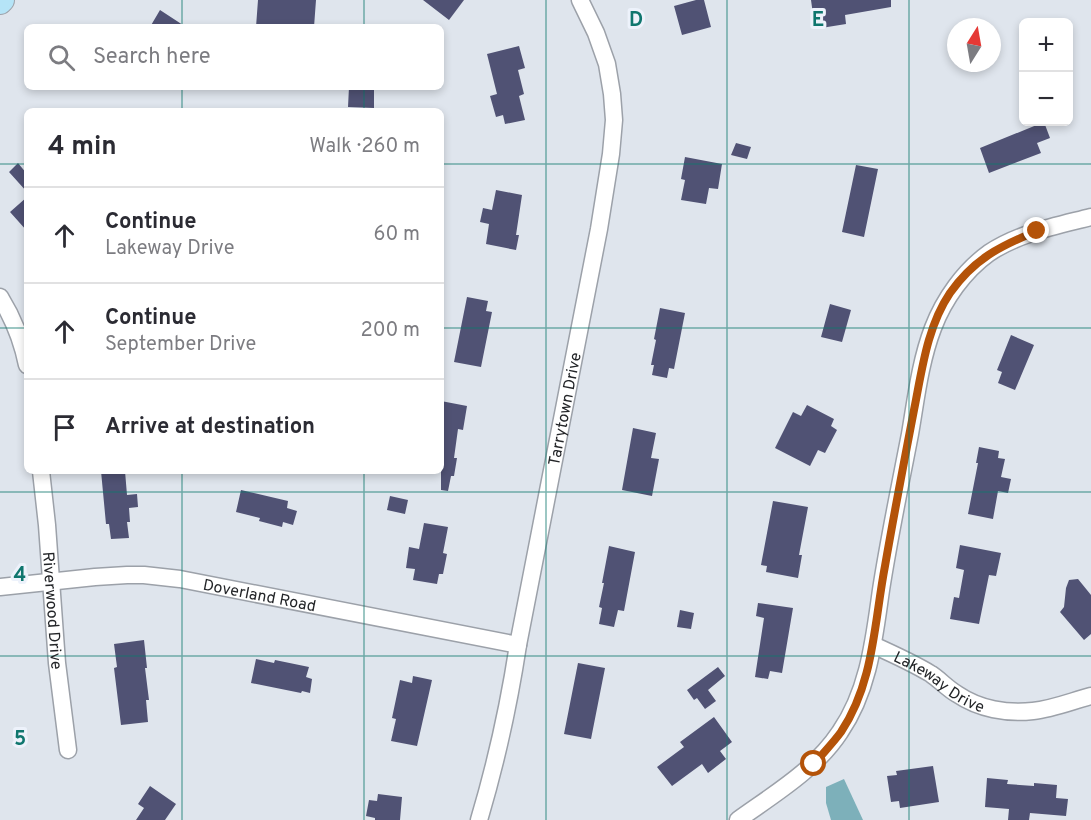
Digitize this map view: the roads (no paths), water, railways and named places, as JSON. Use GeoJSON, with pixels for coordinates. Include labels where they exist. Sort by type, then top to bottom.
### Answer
{"type":"FeatureCollection","features":[{"type":"Feature","properties":{"kind":"street","name":"Tarrytown Drive"},"geometry":{"type":"LineString","coordinates":[[479,820],[489,787],[513,678],[599,229],[610,154],[614,120],[607,64],[596,33],[580,0]]}},
{"type":"Feature","properties":{"kind":"street"},"geometry":{"type":"LineString","coordinates":[[873,645],[884,569],[923,364],[942,308],[966,274],[988,254],[1006,243],[1037,231],[1091,217]]}},
{"type":"Feature","properties":{"kind":"street"},"geometry":{"type":"LineString","coordinates":[[0,297],[15,324],[24,353]]}},
{"type":"Feature","properties":{"kind":"street","name":"Riverwood Drive"},"geometry":{"type":"LineString","coordinates":[[41,474],[57,663],[68,750]]}},
{"type":"Feature","properties":{"kind":"street","name":"Doverland Road"},"geometry":{"type":"LineString","coordinates":[[0,587],[127,575],[180,579],[518,645]]}},
{"type":"Feature","properties":{"kind":"street","name":"Lakeway Drive"},"geometry":{"type":"LineString","coordinates":[[738,820],[814,764],[840,733],[853,710],[868,671],[873,645],[934,676],[959,696],[1000,711],[1035,711],[1091,696]]}},
{"type":"Feature","properties":{"kind":"water"},"geometry":{"type":"Polygon","coordinates":[[[844,779],[863,820],[831,820],[826,803],[826,787],[844,779]]]}}]}
